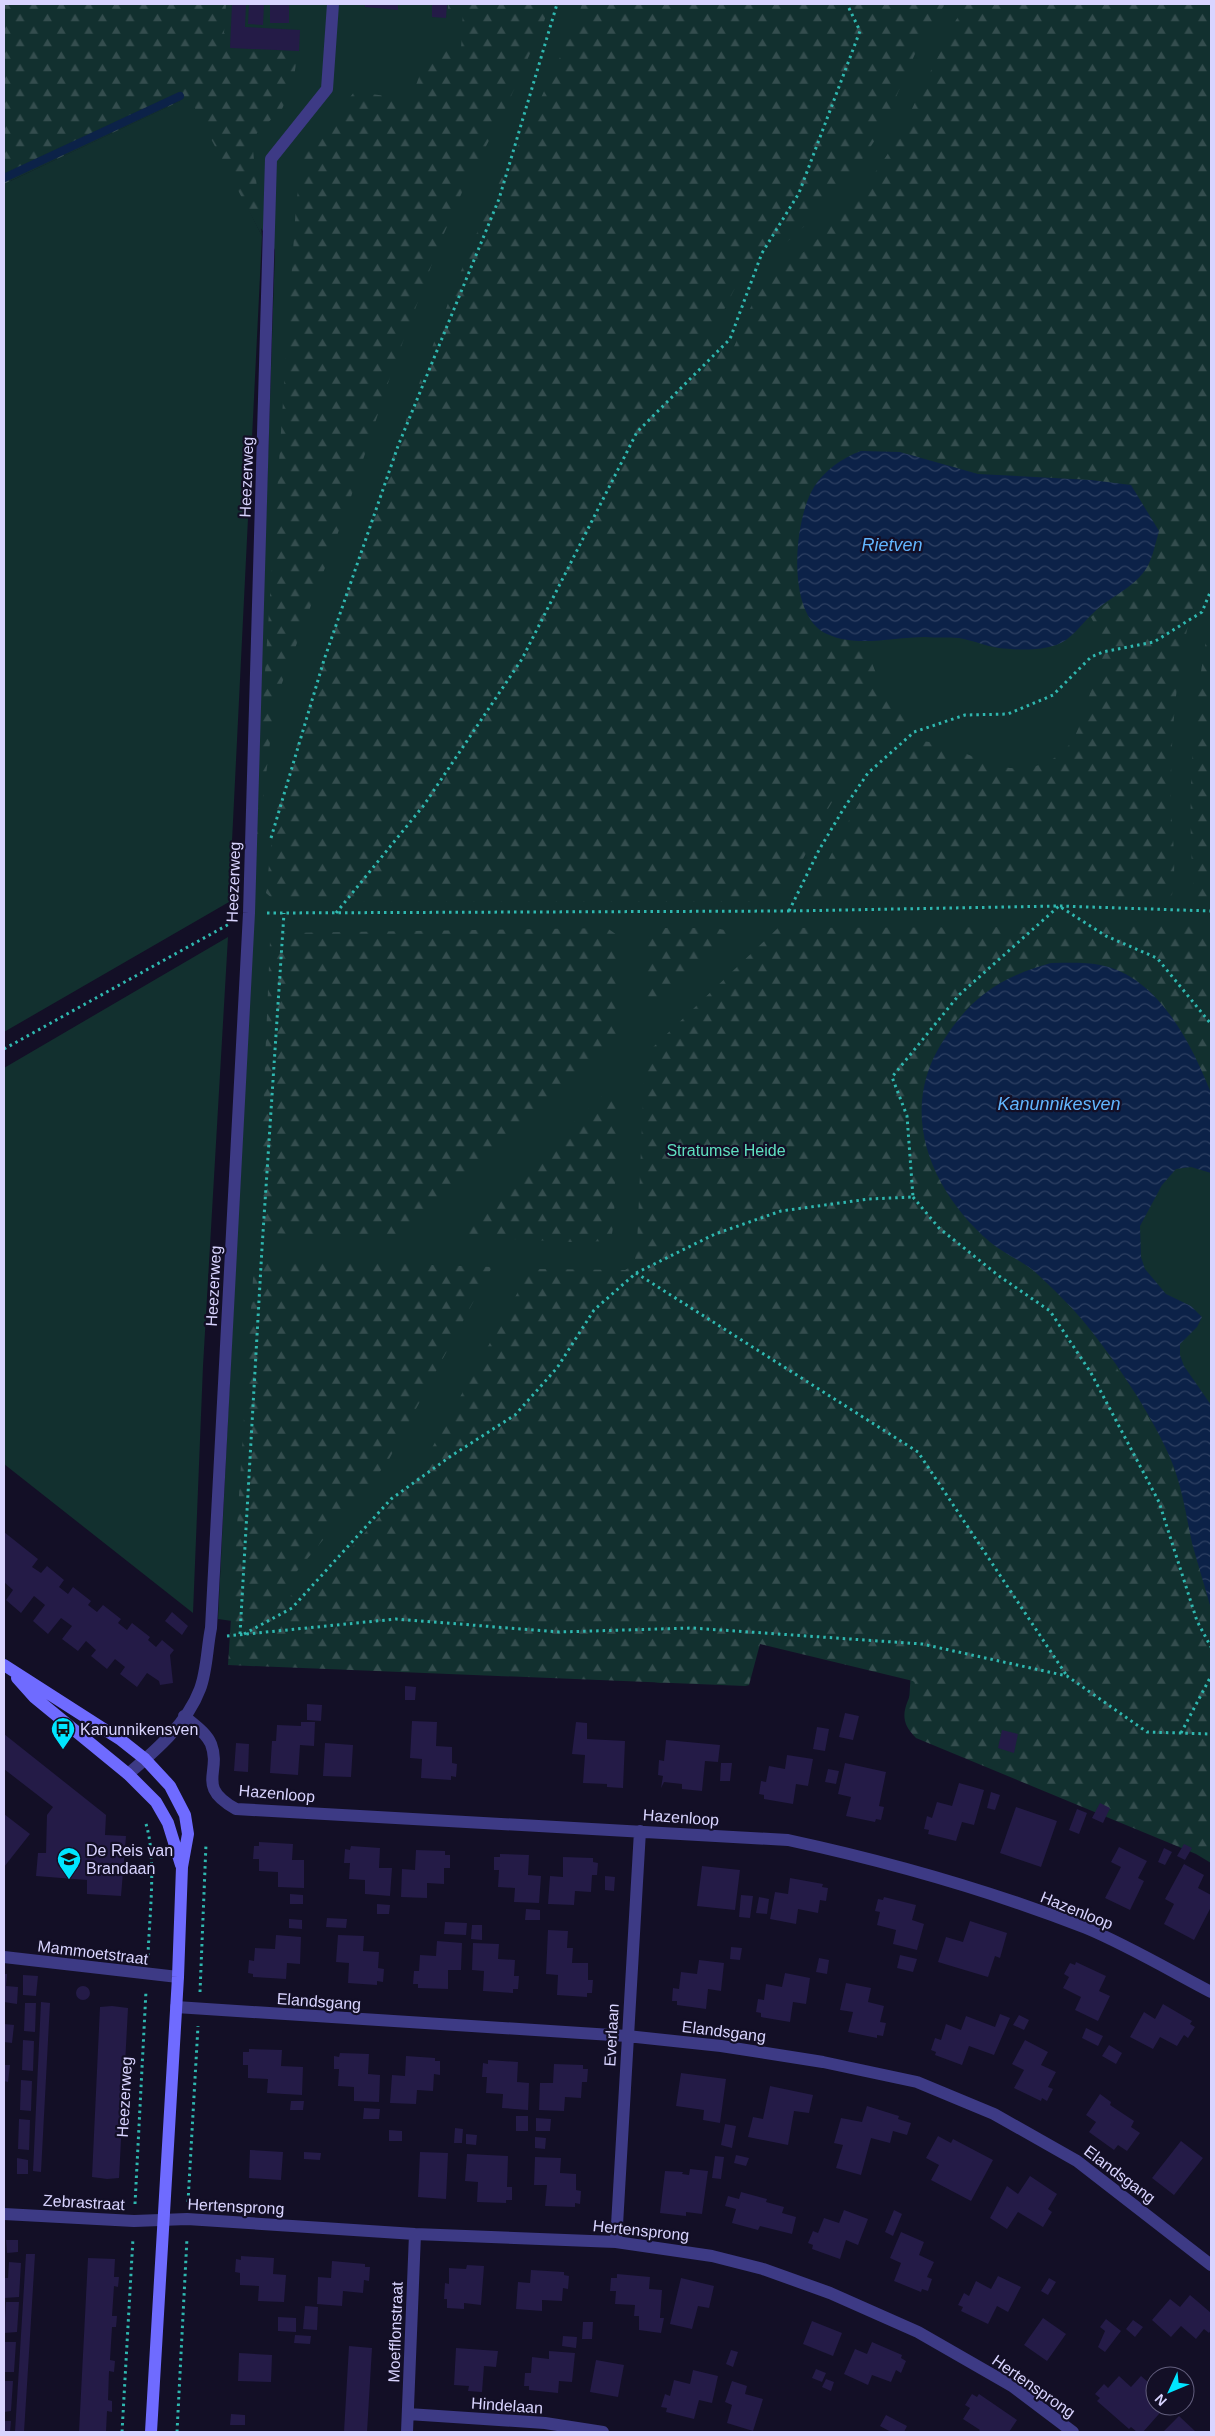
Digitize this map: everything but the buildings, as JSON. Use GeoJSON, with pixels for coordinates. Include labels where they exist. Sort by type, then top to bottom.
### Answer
{"type":"FeatureCollection","features":[{"type":"Feature","properties":{"kind":"street","name":"Heezerweg"},"geometry":{"type":"LineString","coordinates":[[128,1774],[164,1742],[184,1716],[200,1688],[211,1628],[249,913],[271,159],[327,89],[333,4]]}},
{"type":"Feature","properties":{"kind":"street"},"geometry":{"type":"LineString","coordinates":[[5,1666],[54,1696],[145,1759],[170,1786],[185,1816],[188,1834],[182,1867],[178,1977],[162,2220],[151,2432]]}},
{"type":"Feature","properties":{"kind":"street"},"geometry":{"type":"LineString","coordinates":[[5,1666],[34,1697],[128,1774],[156,1802],[168,1823],[182,1867]]}},
{"type":"Feature","properties":{"kind":"street","name":"Hazenloop"},"geometry":{"type":"LineString","coordinates":[[184,1716],[205,1734],[210,1742],[213,1751],[212,1776],[214,1789],[219,1800],[236,1809],[640,1830],[788,1840],[864,1857],[957,1882],[1088,1929],[1211,1992]]}},
{"type":"Feature","properties":{"kind":"street","name":"Everlaan"},"geometry":{"type":"LineString","coordinates":[[616,2242],[640,1830]]}},
{"type":"Feature","properties":{"kind":"street","name":"Mammoetstraat"},"geometry":{"type":"LineString","coordinates":[[4,1957],[147,1975],[178,1977]]}},
{"type":"Feature","properties":{"kind":"street","name":"Elandsgang"},"geometry":{"type":"LineString","coordinates":[[176,2007],[627,2036],[721,2046],[814,2060],[917,2082],[994,2114],[1077,2161],[1211,2265]]}},
{"type":"Feature","properties":{"kind":"street","name":"Zebrastraat"},"geometry":{"type":"LineString","coordinates":[[4,2214],[134,2221],[162,2220]]}},
{"type":"Feature","properties":{"kind":"street","name":"Hertensprong"},"geometry":{"type":"LineString","coordinates":[[162,2220],[187,2219],[415,2234],[616,2242],[712,2256],[763,2269],[830,2293],[918,2332],[1012,2386],[1073,2432]]}},
{"type":"Feature","properties":{"kind":"street","name":"Moefflonstraat"},"geometry":{"type":"LineString","coordinates":[[407,2432],[415,2234]]}},
{"type":"Feature","properties":{"kind":"street","name":"Hindelaan"},"geometry":{"type":"LineString","coordinates":[[408,2414],[545,2423],[604,2432]]}},
{"type":"Feature","properties":{"kind":"path"},"geometry":{"type":"LineString","coordinates":[[268,847],[324,660],[398,446],[499,198],[557,4]]}},
{"type":"Feature","properties":{"kind":"path"},"geometry":{"type":"LineString","coordinates":[[335,914],[424,805],[522,659],[637,432],[730,339],[762,253],[799,193],[860,31],[848,4]]}},
{"type":"Feature","properties":{"kind":"path"},"geometry":{"type":"LineString","coordinates":[[789,911],[819,850],[864,780],[914,732],[965,715],[1008,714],[1053,695],[1091,657],[1103,652],[1154,642],[1202,612],[1211,590]]}},
{"type":"Feature","properties":{"kind":"path"},"geometry":{"type":"LineString","coordinates":[[4,1049],[249,913],[789,911],[1059,906],[1211,911]]}},
{"type":"Feature","properties":{"kind":"path"},"geometry":{"type":"LineString","coordinates":[[1059,906],[1106,936],[1157,958],[1211,1024]]}},
{"type":"Feature","properties":{"kind":"path"},"geometry":{"type":"LineString","coordinates":[[1059,906],[959,995],[892,1077],[907,1116],[913,1197],[939,1228],[999,1276],[1050,1311],[1091,1373],[1159,1502],[1197,1621],[1211,1647]]}},
{"type":"Feature","properties":{"kind":"path"},"geometry":{"type":"LineString","coordinates":[[240,1634],[262,1248],[284,913]]}},
{"type":"Feature","properties":{"kind":"path"},"geometry":{"type":"LineString","coordinates":[[913,1197],[869,1199],[781,1211],[715,1234],[636,1273],[594,1310],[557,1368],[515,1415],[451,1456],[391,1499],[292,1608],[244,1634],[396,1619],[559,1632],[692,1628],[922,1644],[1067,1676]]}},
{"type":"Feature","properties":{"kind":"path"},"geometry":{"type":"LineString","coordinates":[[636,1273],[918,1452],[1067,1676],[1147,1732],[1211,1734]]}},
{"type":"Feature","properties":{"kind":"path"},"geometry":{"type":"LineString","coordinates":[[1181,1733],[1211,1676]]}},
{"type":"Feature","properties":{"kind":"path","name":"Heezerweg"},"geometry":{"type":"LineString","coordinates":[[122,2432],[147,1975],[150,1840],[142,1817]]}},
{"type":"Feature","properties":{"kind":"green space","name":"Stratumse Heide"},"geometry":{"type":"Polygon","coordinates":[[[4,4],[1211,4],[1211,1829],[909,1702],[912,1654],[770,1633],[730,1668],[661,1683],[218,1619],[252,928],[275,250],[248,208],[262,236],[229,902],[4,1032],[4,184],[180,101],[4,4]]]}},
{"type":"Feature","properties":{"kind":"green space"},"geometry":{"type":"Polygon","coordinates":[[[4,4],[226,4],[224,33],[232,42],[298,50],[293,84],[282,109],[257,133],[253,150],[262,236],[189,97],[4,184],[4,4]]]}},
{"type":"Feature","properties":{"kind":"green space"},"geometry":{"type":"Polygon","coordinates":[[[448,4],[549,4],[544,22],[504,112],[463,190],[439,245],[391,374],[348,506],[275,702],[249,913],[296,206],[303,152],[326,129],[354,92],[395,97],[406,101],[412,96],[429,50],[461,50],[463,11],[448,9],[448,4]]]}},
{"type":"Feature","properties":{"kind":"green space"},"geometry":{"type":"Polygon","coordinates":[[[582,4],[945,4],[918,47],[882,129],[864,157],[809,222],[787,242],[756,261],[735,288],[721,316],[712,342],[733,349],[752,305],[767,281],[819,238],[855,198],[887,156],[956,20],[967,4],[1211,4],[1211,570],[1199,591],[1190,618],[1178,682],[1174,716],[1171,779],[1174,862],[1172,895],[1167,897],[862,900],[813,899],[810,896],[845,827],[866,792],[883,772],[922,741],[953,748],[981,760],[1010,768],[1026,768],[1042,764],[1053,759],[1068,746],[1082,720],[1102,658],[1102,643],[1091,617],[1144,572],[1158,531],[1091,480],[978,474],[900,452],[861,451],[826,471],[808,499],[797,546],[798,584],[811,620],[826,634],[848,640],[864,641],[878,679],[907,724],[870,757],[844,784],[829,808],[792,878],[773,902],[275,901],[266,893],[274,818],[313,694],[387,473],[451,295],[492,197],[576,23],[582,4]]]}},
{"type":"Feature","properties":{"kind":"green space"},"geometry":{"type":"Polygon","coordinates":[[[1211,616],[1211,899],[1198,898],[1194,894],[1191,790],[1192,755],[1199,685],[1211,616]]]}},
{"type":"Feature","properties":{"kind":"green space"},"geometry":{"type":"Polygon","coordinates":[[[1211,926],[1211,1094],[1183,1035],[1099,965],[1051,963],[1003,981],[972,1003],[958,1017],[938,1049],[922,1088],[921,1125],[929,1153],[942,1185],[991,1243],[1034,1271],[1063,1299],[1090,1331],[1138,1398],[1171,1459],[1211,1609],[1211,1863],[1196,1854],[916,1738],[906,1724],[905,1718],[906,1706],[915,1683],[913,1681],[760,1644],[749,1685],[745,1686],[228,1665],[254,1263],[261,1259],[492,1267],[387,1463],[283,1588],[301,1604],[417,1475],[529,1272],[536,1269],[625,1270],[634,1265],[637,1246],[644,1076],[649,1051],[778,928],[1211,926]]]}},
{"type":"Feature","properties":{"kind":"green space"},"geometry":{"type":"Polygon","coordinates":[[[607,928],[620,937],[618,1035],[402,1237],[258,1233],[270,941],[282,933],[607,928]]]}},
{"type":"Feature","properties":{"kind":"green space"},"geometry":{"type":"Polygon","coordinates":[[[652,928],[715,928],[731,933],[702,964],[647,1011],[644,1000],[646,937],[652,928]]]}},
{"type":"Feature","properties":{"kind":"green space"},"geometry":{"type":"Polygon","coordinates":[[[228,937],[203,1366],[193,1613],[4,1464],[4,1068],[228,937]]]}},
{"type":"Feature","properties":{"kind":"green space"},"geometry":{"type":"Polygon","coordinates":[[[613,1086],[617,1091],[618,1102],[614,1220],[611,1241],[571,1242],[455,1236],[456,1232],[613,1086]]]}},
{"type":"Feature","properties":{"kind":"water","name":"Rietven"},"geometry":{"type":"Polygon","coordinates":[[[861,451],[900,452],[978,474],[1091,480],[1131,485],[1159,531],[1151,559],[1146,569],[1134,583],[1096,610],[1066,640],[1051,647],[1024,650],[1007,649],[959,638],[913,637],[863,641],[839,638],[827,634],[814,624],[804,608],[799,588],[797,565],[802,521],[807,502],[814,487],[823,475],[834,465],[861,451]]]}},
{"type":"Feature","properties":{"kind":"water","name":"Kanunnikesven"},"geometry":{"type":"Polygon","coordinates":[[[1051,963],[1100,965],[1121,972],[1139,983],[1170,1014],[1193,1053],[1211,1093],[1213,1119],[1211,1173],[1191,1167],[1176,1169],[1162,1185],[1140,1226],[1141,1257],[1145,1269],[1166,1294],[1191,1306],[1202,1317],[1197,1327],[1180,1344],[1180,1355],[1184,1366],[1211,1405],[1211,1609],[1192,1543],[1175,1470],[1159,1435],[1137,1396],[1102,1344],[1071,1307],[1034,1271],[995,1246],[969,1222],[951,1199],[937,1175],[927,1149],[922,1122],[923,1095],[929,1068],[943,1041],[965,1012],[988,991],[1017,975],[1051,963]]]}},
{"type":"Feature","properties":{"kind":"waterway"},"geometry":{"type":"LineString","coordinates":[[4,178],[180,96]]}},
{"type":"Feature","properties":{"kind":"place","name":"Kanunnikensven"},"geometry":{"type":"Point","coordinates":[63,1750]}},
{"type":"Feature","properties":{"kind":"place","name":"De Reis van Brandaan"},"geometry":{"type":"Point","coordinates":[69,1880]}}]}
